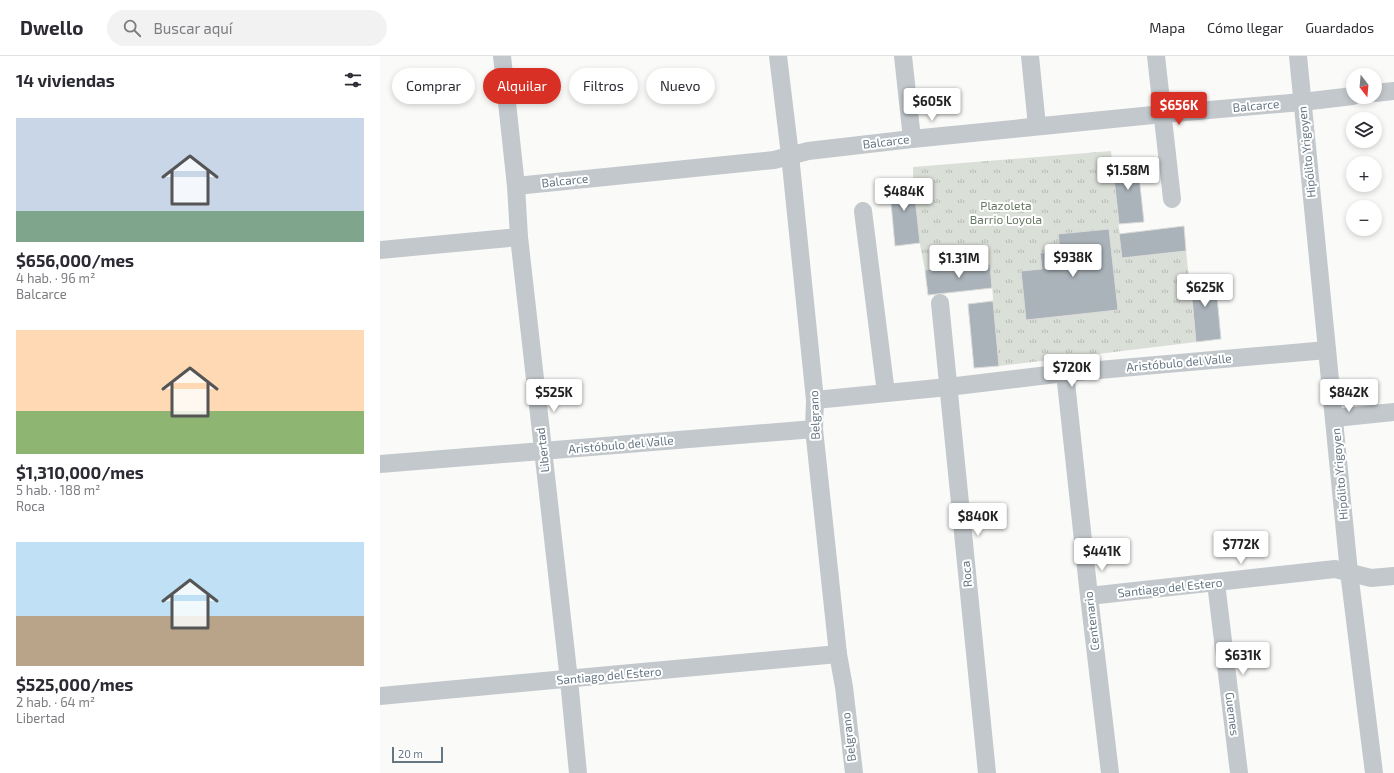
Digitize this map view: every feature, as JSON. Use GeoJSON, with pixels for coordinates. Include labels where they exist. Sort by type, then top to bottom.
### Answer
{"type":"FeatureCollection","features":[{"type":"Feature","properties":{"kind":"street","name":"Libertad"},"geometry":{"type":"LineString","coordinates":[[502,56],[516,186],[519,237],[569,680],[578,773]]}},
{"type":"Feature","properties":{"kind":"street","name":"Belgrano"},"geometry":{"type":"LineString","coordinates":[[778,56],[790,155],[815,400],[814,429],[838,654],[844,687],[854,773]]}},
{"type":"Feature","properties":{"kind":"street"},"geometry":{"type":"LineString","coordinates":[[903,56],[912,139]]}},
{"type":"Feature","properties":{"kind":"street"},"geometry":{"type":"LineString","coordinates":[[1030,56],[1037,126]]}},
{"type":"Feature","properties":{"kind":"street"},"geometry":{"type":"LineString","coordinates":[[1156,56],[1172,199]]}},
{"type":"Feature","properties":{"kind":"street","name":"Hipólito Yrigoyen"},"geometry":{"type":"LineString","coordinates":[[1298,56],[1350,572],[1374,773]]}},
{"type":"Feature","properties":{"kind":"street"},"geometry":{"type":"LineString","coordinates":[[1382,92],[1394,91]]}},
{"type":"Feature","properties":{"kind":"street","name":"Balcarce"},"geometry":{"type":"LineString","coordinates":[[516,186],[774,160],[808,151],[912,139],[1346,97]]}},
{"type":"Feature","properties":{"kind":"street"},"geometry":{"type":"LineString","coordinates":[[863,211],[886,393]]}},
{"type":"Feature","properties":{"kind":"street"},"geometry":{"type":"LineString","coordinates":[[380,250],[519,237]]}},
{"type":"Feature","properties":{"kind":"street","name":"Roca"},"geometry":{"type":"LineString","coordinates":[[940,303],[987,773]]}},
{"type":"Feature","properties":{"kind":"street","name":"Aristóbulo del Valle"},"geometry":{"type":"LineString","coordinates":[[815,400],[948,387],[1065,373],[1327,350]]}},
{"type":"Feature","properties":{"kind":"street","name":"Centenario"},"geometry":{"type":"LineString","coordinates":[[1065,373],[1110,773]]}},
{"type":"Feature","properties":{"kind":"street"},"geometry":{"type":"LineString","coordinates":[[1335,418],[1394,412]]}},
{"type":"Feature","properties":{"kind":"street","name":"Aristóbulo del Valle"},"geometry":{"type":"LineString","coordinates":[[380,464],[814,429]]}},
{"type":"Feature","properties":{"kind":"street","name":"Santiago del Estero"},"geometry":{"type":"LineString","coordinates":[[1089,596],[1335,569],[1372,578],[1394,576]]}},
{"type":"Feature","properties":{"kind":"street","name":"Guemes"},"geometry":{"type":"LineString","coordinates":[[1216,583],[1239,773]]}},
{"type":"Feature","properties":{"kind":"street","name":"Santiago del Estero"},"geometry":{"type":"LineString","coordinates":[[380,696],[569,680],[838,654]]}},
{"type":"Feature","properties":{"kind":"green space","name":"Plazoleta Barrio Loyola"},"geometry":{"type":"Polygon","coordinates":[[[1111,151],[1122,258],[1186,251],[1196,342],[999,366],[990,264],[925,270],[916,218],[913,167],[1111,151]]]}},
{"type":"Feature","properties":{"kind":"building"},"geometry":{"type":"Polygon","coordinates":[[[1137,158],[1144,222],[1119,224],[1112,160],[1137,158]]]}},
{"type":"Feature","properties":{"kind":"building"},"geometry":{"type":"Polygon","coordinates":[[[913,179],[920,243],[895,246],[889,181],[913,179]]]}},
{"type":"Feature","properties":{"kind":"building"},"geometry":{"type":"Polygon","coordinates":[[[1184,226],[1186,251],[1122,258],[1119,234],[1184,226]]]}},
{"type":"Feature","properties":{"kind":"building"},"geometry":{"type":"Polygon","coordinates":[[[1109,229],[1118,310],[1026,320],[1021,271],[1042,269],[1040,253],[1060,251],[1058,234],[1109,229]]]}},
{"type":"Feature","properties":{"kind":"building"},"geometry":{"type":"Polygon","coordinates":[[[990,264],[992,288],[928,295],[925,270],[990,264]]]}},
{"type":"Feature","properties":{"kind":"building"},"geometry":{"type":"Polygon","coordinates":[[[1215,275],[1221,339],[1196,342],[1190,277],[1215,275]]]}},
{"type":"Feature","properties":{"kind":"building"},"geometry":{"type":"Polygon","coordinates":[[[993,301],[999,366],[974,368],[968,304],[993,301]]]}}]}
